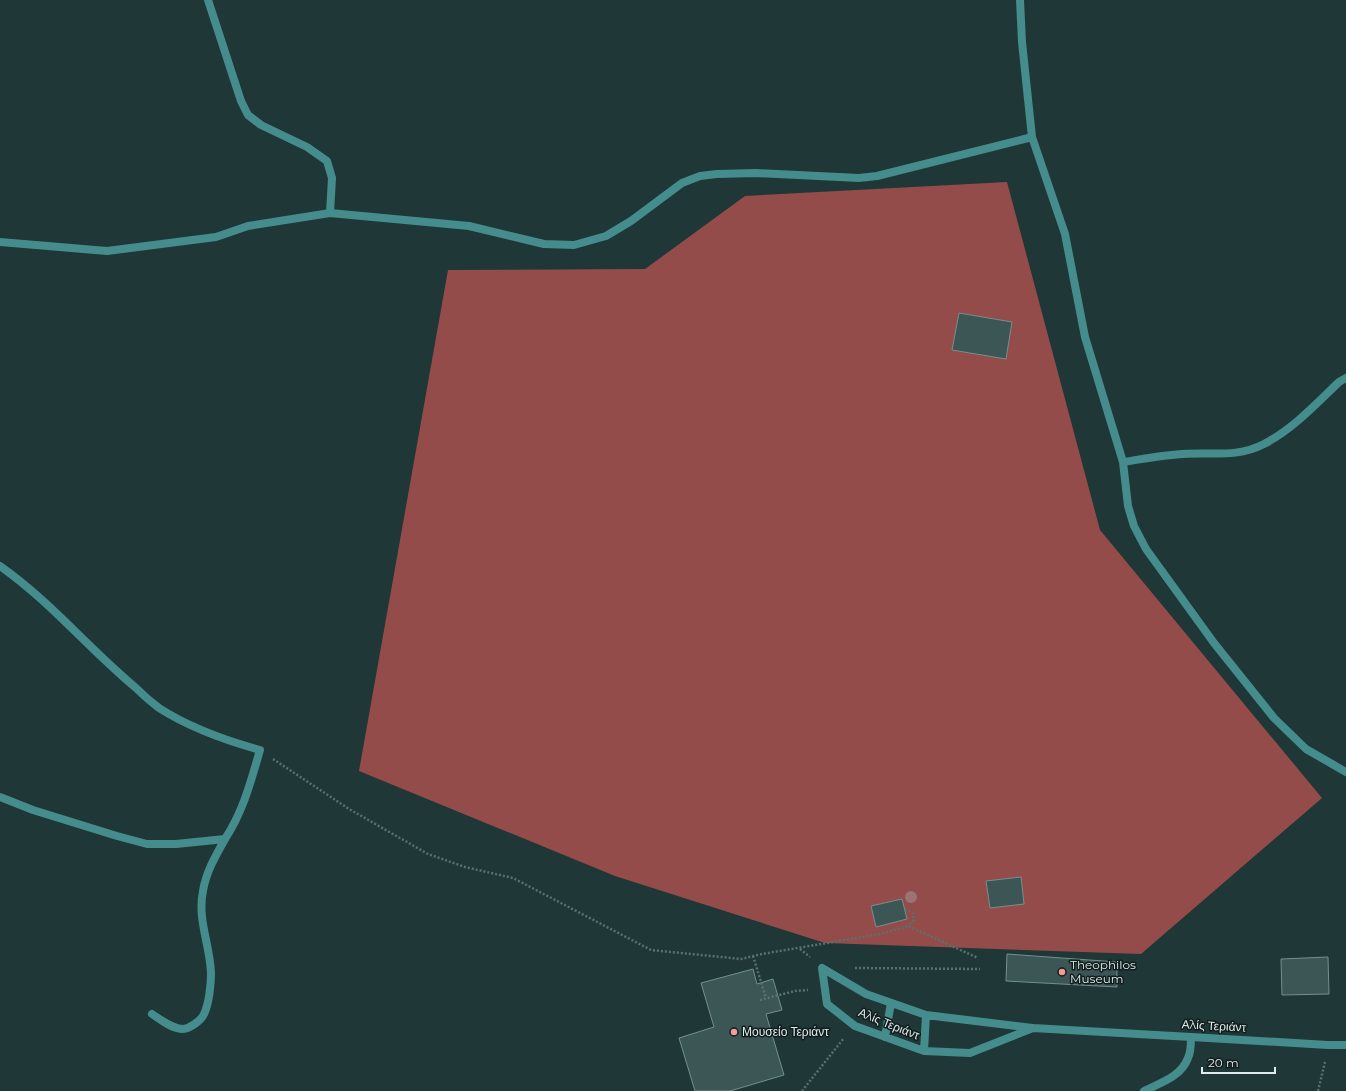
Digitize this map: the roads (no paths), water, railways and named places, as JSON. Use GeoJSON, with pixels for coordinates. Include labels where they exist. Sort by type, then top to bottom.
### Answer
{"type":"FeatureCollection","features":[{"type":"Feature","properties":{"kind":"street"},"geometry":{"type":"LineString","coordinates":[[208,0],[241,101],[248,115],[261,125],[307,147],[327,161],[332,178],[330,213]]}},
{"type":"Feature","properties":{"kind":"street"},"geometry":{"type":"LineString","coordinates":[[1020,0],[1022,42],[1032,137],[1065,234],[1085,337],[1123,462],[1128,506],[1134,526],[1151,555],[1214,643],[1274,718],[1306,749],[1346,772]]}},
{"type":"Feature","properties":{"kind":"street"},"geometry":{"type":"LineString","coordinates":[[0,242],[108,251],[216,237],[248,226],[330,213],[469,226],[544,244],[574,245],[606,236],[631,221],[682,182],[700,176],[756,173],[865,178],[1032,137]]}},
{"type":"Feature","properties":{"kind":"street"},"geometry":{"type":"LineString","coordinates":[[1123,462],[1184,454],[1225,455],[1245,451],[1264,444],[1292,426],[1339,382],[1346,378]]}},
{"type":"Feature","properties":{"kind":"street"},"geometry":{"type":"LineString","coordinates":[[0,566],[42,601],[95,652],[158,707],[191,727],[231,742],[260,750],[248,792],[240,813],[212,863],[202,892],[202,920],[211,972],[209,996],[204,1015],[194,1024],[183,1029],[171,1026],[152,1014]]}},
{"type":"Feature","properties":{"kind":"street"},"geometry":{"type":"LineString","coordinates":[[0,797],[41,812],[147,844],[176,844],[225,838]]}},
{"type":"Feature","properties":{"kind":"street","name":"Αλίς Τεριάντ"},"geometry":{"type":"LineString","coordinates":[[1033,1028],[970,1053],[924,1051],[855,1026],[827,1004],[822,968],[866,994],[926,1015],[1033,1028],[1328,1046],[1346,1045]]}},
{"type":"Feature","properties":{"kind":"street"},"geometry":{"type":"LineString","coordinates":[[885,1036],[891,1002]]}},
{"type":"Feature","properties":{"kind":"street"},"geometry":{"type":"LineString","coordinates":[[924,1051],[926,1015]]}},
{"type":"Feature","properties":{"kind":"street"},"geometry":{"type":"LineString","coordinates":[[1144,1091],[1175,1076],[1183,1068],[1188,1058],[1192,1037]]}},
{"type":"Feature","properties":{"kind":"place","name":"Theophilos Museum"},"geometry":{"type":"Point","coordinates":[1062,972]}},
{"type":"Feature","properties":{"kind":"place","name":"Μουσείο Τεριάντ"},"geometry":{"type":"Point","coordinates":[734,1032]}}]}
